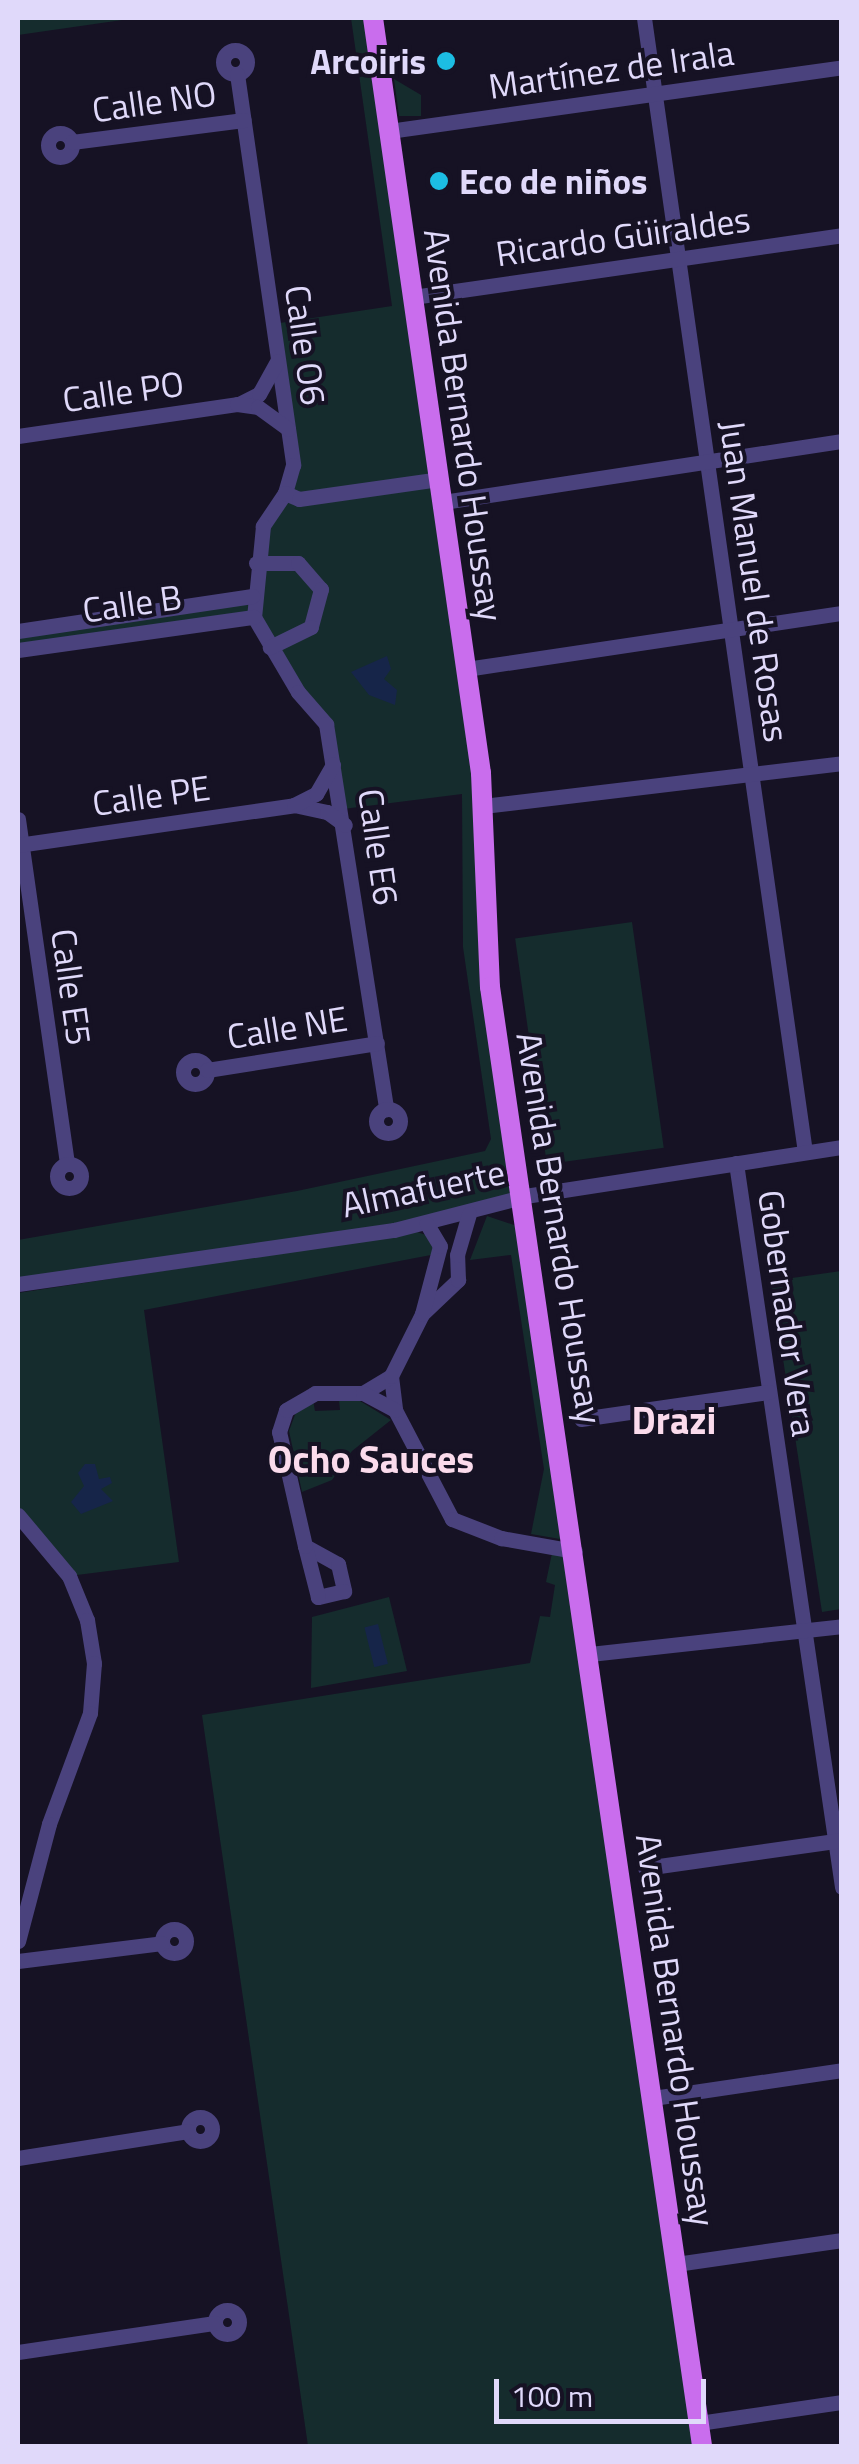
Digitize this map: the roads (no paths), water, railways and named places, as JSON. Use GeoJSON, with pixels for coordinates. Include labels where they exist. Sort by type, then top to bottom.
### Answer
{"type":"FeatureCollection","features":[{"type":"Feature","properties":{"kind":"main road","name":"Avenida Bernardo Houssay"},"geometry":{"type":"LineString","coordinates":[[373,18],[483,806],[482,913],[702,2446]]}},
{"type":"Feature","properties":{"kind":"street","name":"Juan Manuel de Rosas"},"geometry":{"type":"LineString","coordinates":[[644,18],[805,1152]]}},
{"type":"Feature","properties":{"kind":"street","name":"Martínez de Irala"},"geometry":{"type":"LineString","coordinates":[[389,131],[842,67]]}},
{"type":"Feature","properties":{"kind":"street","name":"Calle O6"},"geometry":{"type":"LineString","coordinates":[[237,74],[293,465],[285,493],[263,526],[252,596],[254,617]]}},
{"type":"Feature","properties":{"kind":"street","name":"Calle NO"},"geometry":{"type":"LineString","coordinates":[[72,142],[244,120]]}},
{"type":"Feature","properties":{"kind":"street","name":"Ricardo Güiraldes"},"geometry":{"type":"LineString","coordinates":[[413,297],[842,234]]}},
{"type":"Feature","properties":{"kind":"street","name":"Calle PO"},"geometry":{"type":"LineString","coordinates":[[238,404],[259,394],[278,358]]}},
{"type":"Feature","properties":{"kind":"street","name":"Calle PO"},"geometry":{"type":"LineString","coordinates":[[18,436],[238,404],[258,406],[288,430]]}},
{"type":"Feature","properties":{"kind":"street"},"geometry":{"type":"LineString","coordinates":[[442,502],[842,441]]}},
{"type":"Feature","properties":{"kind":"street"},"geometry":{"type":"LineString","coordinates":[[285,493],[299,499],[439,479]]}},
{"type":"Feature","properties":{"kind":"street"},"geometry":{"type":"LineString","coordinates":[[256,563],[298,564],[321,589],[311,627],[270,646]]}},
{"type":"Feature","properties":{"kind":"street","name":"Calle B"},"geometry":{"type":"LineString","coordinates":[[18,631],[252,596]]}},
{"type":"Feature","properties":{"kind":"street"},"geometry":{"type":"LineString","coordinates":[[466,668],[842,613]]}},
{"type":"Feature","properties":{"kind":"street","name":"Calle B"},"geometry":{"type":"LineString","coordinates":[[18,650],[254,617]]}},
{"type":"Feature","properties":{"kind":"street","name":"Calle E6"},"geometry":{"type":"LineString","coordinates":[[254,617],[326,724],[335,756],[386,1109]]}},
{"type":"Feature","properties":{"kind":"street"},"geometry":{"type":"LineString","coordinates":[[294,805],[329,780],[335,756]]}},
{"type":"Feature","properties":{"kind":"street"},"geometry":{"type":"LineString","coordinates":[[483,806],[842,763]]}},
{"type":"Feature","properties":{"kind":"street","name":"Calle PE"},"geometry":{"type":"LineString","coordinates":[[19,844],[294,805],[327,812],[345,825]]}},
{"type":"Feature","properties":{"kind":"street","name":"Calle E5"},"geometry":{"type":"LineString","coordinates":[[18,819],[67,1164]]}},
{"type":"Feature","properties":{"kind":"street","name":"Calle NE"},"geometry":{"type":"LineString","coordinates":[[207,1070],[376,1043]]}},
{"type":"Feature","properties":{"kind":"street","name":"Almafuerte"},"geometry":{"type":"LineString","coordinates":[[18,1284],[427,1224],[525,1196],[842,1147]]}},
{"type":"Feature","properties":{"kind":"street","name":"Gobernador Vera"},"geometry":{"type":"LineString","coordinates":[[736,1163],[842,1886]]}},
{"type":"Feature","properties":{"kind":"street"},"geometry":{"type":"LineString","coordinates":[[422,1314],[458,1280],[457,1254],[469,1214]]}},
{"type":"Feature","properties":{"kind":"street"},"geometry":{"type":"LineString","coordinates":[[427,1224],[440,1246],[457,1254]]}},
{"type":"Feature","properties":{"kind":"street"},"geometry":{"type":"LineString","coordinates":[[305,1546],[279,1424],[297,1399],[363,1394],[390,1376],[422,1314],[440,1246]]}},
{"type":"Feature","properties":{"kind":"street"},"geometry":{"type":"LineString","coordinates":[[390,1376],[395,1410],[452,1519],[501,1538],[575,1551]]}},
{"type":"Feature","properties":{"kind":"street"},"geometry":{"type":"LineString","coordinates":[[581,1419],[769,1392]]}},
{"type":"Feature","properties":{"kind":"street"},"geometry":{"type":"LineString","coordinates":[[363,1394],[395,1410]]}},
{"type":"Feature","properties":{"kind":"street"},"geometry":{"type":"LineString","coordinates":[[18,1515],[69,1576],[87,1620],[94,1663],[90,1713],[49,1824],[18,1941]]}},
{"type":"Feature","properties":{"kind":"street"},"geometry":{"type":"LineString","coordinates":[[590,1654],[842,1626]]}},
{"type":"Feature","properties":{"kind":"street"},"geometry":{"type":"LineString","coordinates":[[645,1868],[838,1840]]}},
{"type":"Feature","properties":{"kind":"street"},"geometry":{"type":"LineString","coordinates":[[18,1961],[162,1943]]}},
{"type":"Feature","properties":{"kind":"street"},"geometry":{"type":"LineString","coordinates":[[653,2098],[842,2070]]}},
{"type":"Feature","properties":{"kind":"street"},"geometry":{"type":"LineString","coordinates":[[18,2158],[188,2131]]}},
{"type":"Feature","properties":{"kind":"street"},"geometry":{"type":"LineString","coordinates":[[676,2264],[842,2240]]}},
{"type":"Feature","properties":{"kind":"street"},"geometry":{"type":"LineString","coordinates":[[18,2352],[215,2323]]}},
{"type":"Feature","properties":{"kind":"street"},"geometry":{"type":"LineString","coordinates":[[699,2423],[842,2402]]}},
{"type":"Feature","properties":{"kind":"water"},"geometry":{"type":"Polygon","coordinates":[[[387,656],[391,669],[384,679],[397,690],[395,705],[369,695],[351,672],[387,656]]]}},
{"type":"Feature","properties":{"kind":"water"},"geometry":{"type":"Polygon","coordinates":[[[85,1464],[95,1464],[99,1479],[110,1477],[112,1483],[101,1489],[113,1501],[81,1514],[71,1502],[84,1486],[78,1473],[85,1464]]]}},
{"type":"Feature","properties":{"kind":"water"},"geometry":{"type":"Polygon","coordinates":[[[378,1624],[388,1664],[374,1667],[364,1627],[378,1624]]]}},
{"type":"Feature","properties":{"kind":"place","name":"Arcoiris"},"geometry":{"type":"Point","coordinates":[446,61]}},
{"type":"Feature","properties":{"kind":"place","name":"Eco de niños"},"geometry":{"type":"Point","coordinates":[439,181]}},
{"type":"Feature","properties":{"kind":"district","name":"Drazi"},"geometry":{"type":"Point","coordinates":[674,1421]}},
{"type":"Feature","properties":{"kind":"district","name":"Ocho Sauces"},"geometry":{"type":"Point","coordinates":[371,1460]}}]}
